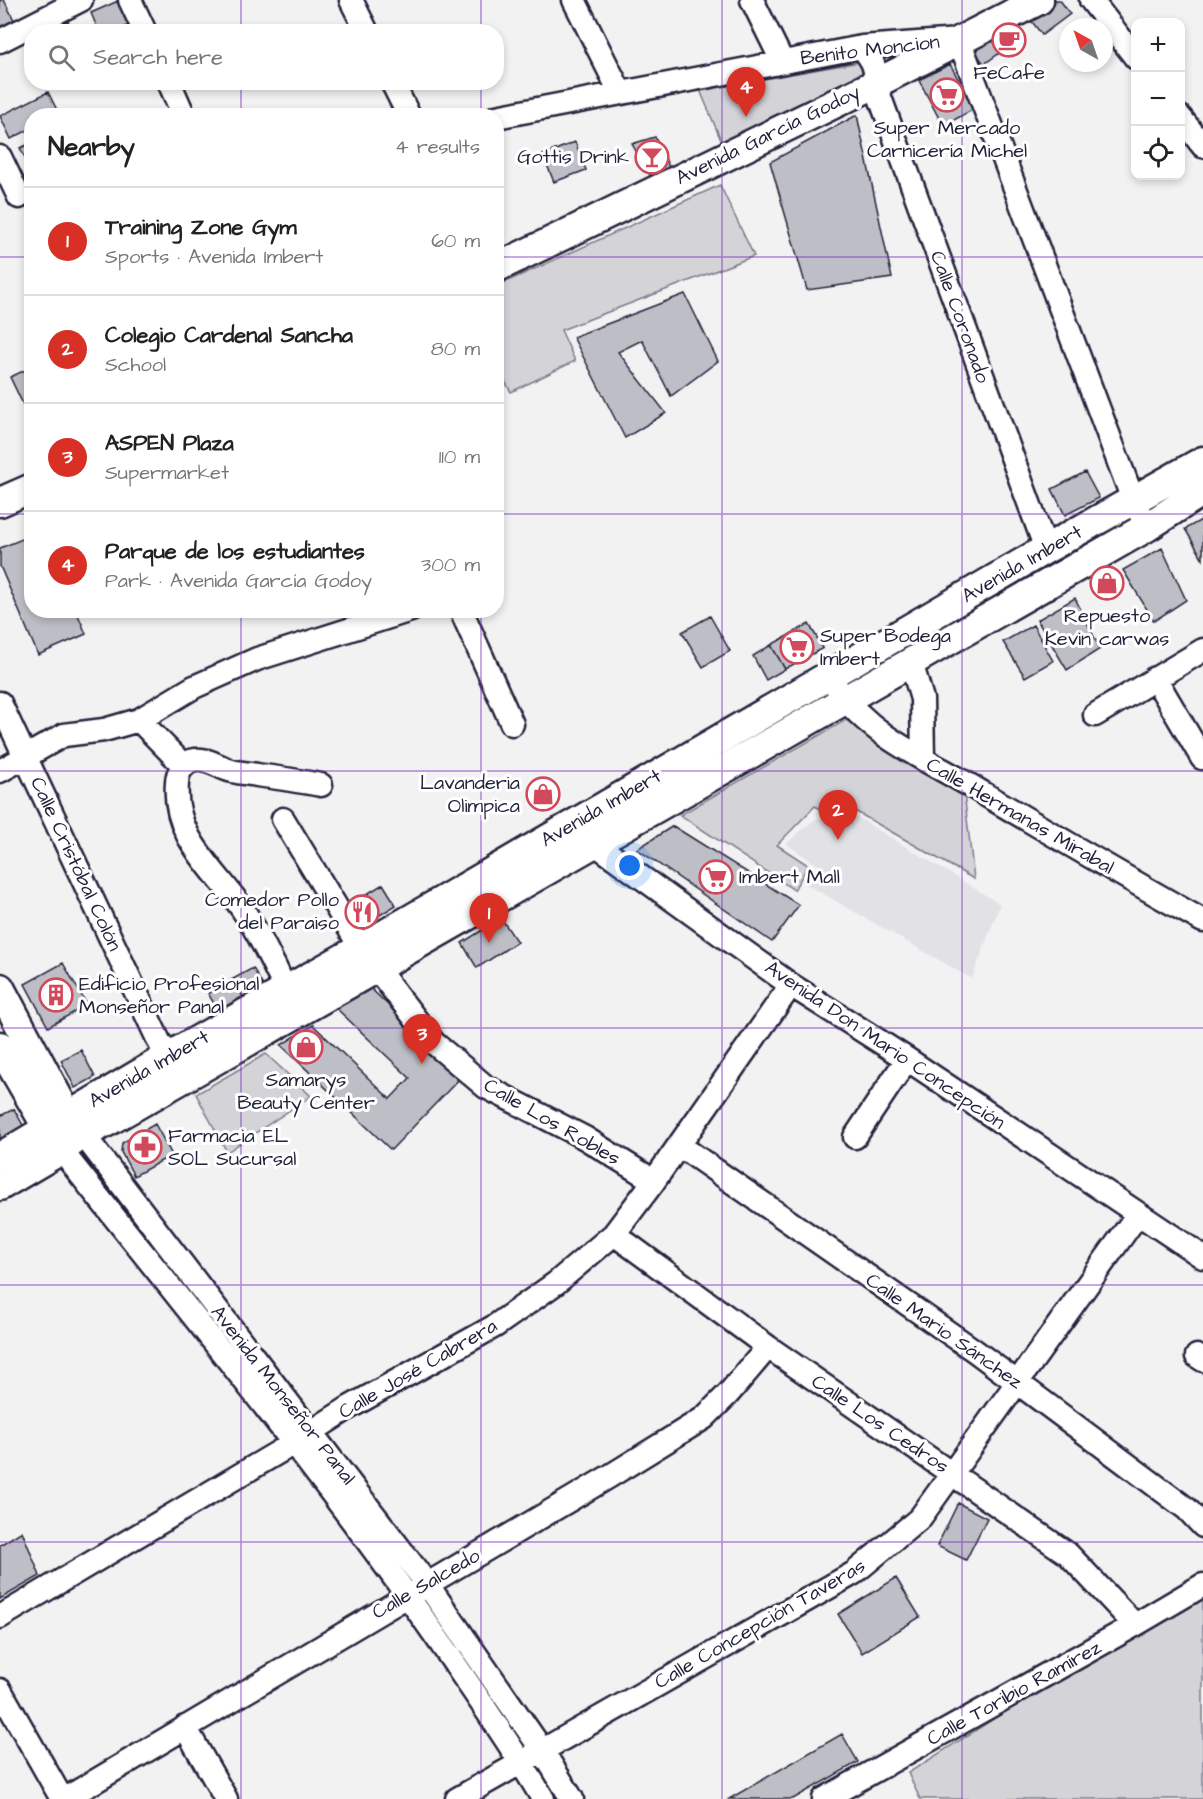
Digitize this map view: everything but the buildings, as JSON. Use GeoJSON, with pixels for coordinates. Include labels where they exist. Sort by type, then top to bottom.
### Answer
{"type":"FeatureCollection","features":[{"type":"Feature","properties":{"kind":"main road","name":"Avenida García Godoy"},"geometry":{"type":"LineString","coordinates":[[504,264],[875,84],[1039,0]]}},
{"type":"Feature","properties":{"kind":"main road","name":"Avenida Imbert"},"geometry":{"type":"LineString","coordinates":[[0,1157],[65,1132],[837,688],[1046,549],[1203,461]]}},
{"type":"Feature","properties":{"kind":"main road","name":"Avenida Imbert"},"geometry":{"type":"LineString","coordinates":[[837,688],[910,662],[1147,527],[1203,491]]}},
{"type":"Feature","properties":{"kind":"main road"},"geometry":{"type":"LineString","coordinates":[[0,502],[24,492]]}},
{"type":"Feature","properties":{"kind":"main road","name":"Avenida Imbert"},"geometry":{"type":"LineString","coordinates":[[172,1070],[286,991],[368,958]]}},
{"type":"Feature","properties":{"kind":"main road","name":"Avenida Monseñor Panal"},"geometry":{"type":"LineString","coordinates":[[0,988],[65,1132]]}},
{"type":"Feature","properties":{"kind":"main road","name":"Avenida Monseñor Panal"},"geometry":{"type":"LineString","coordinates":[[0,1046],[65,1132]]}},
{"type":"Feature","properties":{"kind":"main road","name":"Avenida Imbert"},"geometry":{"type":"LineString","coordinates":[[0,1186],[65,1132]]}},
{"type":"Feature","properties":{"kind":"street"},"geometry":{"type":"LineString","coordinates":[[34,24],[81,0]]}},
{"type":"Feature","properties":{"kind":"street"},"geometry":{"type":"LineString","coordinates":[[130,0],[141,24]]}},
{"type":"Feature","properties":{"kind":"street"},"geometry":{"type":"LineString","coordinates":[[351,0],[363,24]]}},
{"type":"Feature","properties":{"kind":"street"},"geometry":{"type":"LineString","coordinates":[[574,0],[620,92]]}},
{"type":"Feature","properties":{"kind":"street"},"geometry":{"type":"LineString","coordinates":[[752,0],[782,61]]}},
{"type":"Feature","properties":{"kind":"street"},"geometry":{"type":"LineString","coordinates":[[1090,0],[1131,52]]}},
{"type":"Feature","properties":{"kind":"street"},"geometry":{"type":"LineString","coordinates":[[0,41],[24,29]]}},
{"type":"Feature","properties":{"kind":"street"},"geometry":{"type":"LineString","coordinates":[[959,40],[1134,501],[1147,527]]}},
{"type":"Feature","properties":{"kind":"street","name":"Benito Moncion"},"geometry":{"type":"LineString","coordinates":[[504,115],[862,47],[959,40]]}},
{"type":"Feature","properties":{"kind":"street","name":"Calle Coronado"},"geometry":{"type":"LineString","coordinates":[[862,47],[873,60],[876,70],[875,84],[1046,549]]}},
{"type":"Feature","properties":{"kind":"street"},"geometry":{"type":"LineString","coordinates":[[173,90],[180,108]]}},
{"type":"Feature","properties":{"kind":"street"},"geometry":{"type":"LineString","coordinates":[[396,90],[405,108]]}},
{"type":"Feature","properties":{"kind":"street"},"geometry":{"type":"LineString","coordinates":[[1185,123],[1203,146]]}},
{"type":"Feature","properties":{"kind":"street"},"geometry":{"type":"LineString","coordinates":[[0,157],[17,198]]}},
{"type":"Feature","properties":{"kind":"street"},"geometry":{"type":"LineString","coordinates":[[0,771],[64,735],[105,730],[139,720],[194,687],[257,659],[386,618]]}},
{"type":"Feature","properties":{"kind":"street"},"geometry":{"type":"LineString","coordinates":[[465,618],[512,724]]}},
{"type":"Feature","properties":{"kind":"street"},"geometry":{"type":"LineString","coordinates":[[1095,715],[1203,650]]}},
{"type":"Feature","properties":{"kind":"street"},"geometry":{"type":"LineString","coordinates":[[910,662],[922,699],[923,759]]}},
{"type":"Feature","properties":{"kind":"street"},"geometry":{"type":"LineString","coordinates":[[1155,678],[1202,758]]}},
{"type":"Feature","properties":{"kind":"street","name":"Calle Hermanas Mirabal"},"geometry":{"type":"LineString","coordinates":[[837,688],[880,734],[1203,921]]}},
{"type":"Feature","properties":{"kind":"street","name":"Calle Cristóbal Colón"},"geometry":{"type":"LineString","coordinates":[[0,703],[172,1070]]}},
{"type":"Feature","properties":{"kind":"street"},"geometry":{"type":"LineString","coordinates":[[139,720],[184,766]]}},
{"type":"Feature","properties":{"kind":"street"},"geometry":{"type":"LineString","coordinates":[[286,991],[244,911],[185,831],[179,812],[176,792],[177,778],[184,766],[197,759],[228,770],[321,785]]}},
{"type":"Feature","properties":{"kind":"street","name":"Calle Los Robles"},"geometry":{"type":"LineString","coordinates":[[283,819],[368,958],[434,1043],[486,1087],[585,1138],[654,1181]]}},
{"type":"Feature","properties":{"kind":"street","name":"Avenida Don Mario Concepción"},"geometry":{"type":"LineString","coordinates":[[587,832],[791,986],[907,1059],[1203,1257]]}},
{"type":"Feature","properties":{"kind":"street","name":"Calle José Cabrera"},"geometry":{"type":"LineString","coordinates":[[0,1617],[350,1407],[495,1326],[556,1283],[614,1234],[791,986]]}},
{"type":"Feature","properties":{"kind":"street"},"geometry":{"type":"LineString","coordinates":[[855,1137],[907,1059]]}},
{"type":"Feature","properties":{"kind":"street","name":"Avenida Monseñor Panal"},"geometry":{"type":"LineString","coordinates":[[65,1132],[303,1437],[542,1750],[572,1799]]}},
{"type":"Feature","properties":{"kind":"street","name":"Calle Mario Sánchez"},"geometry":{"type":"LineString","coordinates":[[679,1144],[975,1351],[1187,1509],[1203,1526]]}},
{"type":"Feature","properties":{"kind":"street","name":"Calle Concepción Taveras"},"geometry":{"type":"LineString","coordinates":[[457,1799],[854,1573],[920,1518],[1138,1214]]}},
{"type":"Feature","properties":{"kind":"street","name":"Calle Los Cedros"},"geometry":{"type":"LineString","coordinates":[[614,1234],[768,1347],[1068,1554],[1135,1625]]}},
{"type":"Feature","properties":{"kind":"street","name":"Calle Salcedo"},"geometry":{"type":"LineString","coordinates":[[64,1799],[704,1418],[729,1393],[768,1347]]}},
{"type":"Feature","properties":{"kind":"street","name":"Calle Toribio Ramírez"},"geometry":{"type":"LineString","coordinates":[[824,1799],[1203,1585]]}},
{"type":"Feature","properties":{"kind":"street","name":"Avenida Monseñor Panal"},"geometry":{"type":"LineString","coordinates":[[418,1589],[543,1799]]}},
{"type":"Feature","properties":{"kind":"street"},"geometry":{"type":"LineString","coordinates":[[0,1690],[64,1799]]}},
{"type":"Feature","properties":{"kind":"street"},"geometry":{"type":"LineString","coordinates":[[185,1728],[226,1799]]}},
{"type":"Feature","properties":{"kind":"shaded area"},"geometry":{"type":"Polygon","coordinates":[[[860,62],[863,77],[723,145],[700,90],[860,62]]]}},
{"type":"Feature","properties":{"kind":"shaded area"},"geometry":{"type":"Polygon","coordinates":[[[720,185],[754,256],[561,330],[575,361],[511,392],[504,380],[504,283],[720,185]]]}},
{"type":"Feature","properties":{"kind":"shaded area"},"geometry":{"type":"Polygon","coordinates":[[[846,720],[964,792],[974,879],[848,807],[834,818],[815,806],[777,845],[808,865],[794,890],[680,815],[846,720]]]}},
{"type":"Feature","properties":{"kind":"shaded area"},"geometry":{"type":"Polygon","coordinates":[[[857,817],[1000,904],[972,979],[799,880],[820,866],[786,844],[815,819],[857,817]]]}},
{"type":"Feature","properties":{"kind":"shaded area"},"geometry":{"type":"Polygon","coordinates":[[[266,1054],[311,1096],[227,1152],[196,1094],[266,1054]]]}},
{"type":"Feature","properties":{"kind":"shaded area"},"geometry":{"type":"Polygon","coordinates":[[[1203,1587],[1203,1799],[920,1799],[908,1773],[1203,1587]]]}},
{"type":"Feature","properties":{"kind":"place","name":"FeCafe"},"geometry":{"type":"Point","coordinates":[1009,40]}},
{"type":"Feature","properties":{"kind":"place","name":"Super Mercado Carnicería Michel"},"geometry":{"type":"Point","coordinates":[947,95]}},
{"type":"Feature","properties":{"kind":"place","name":"Parque de los estudiantes"},"geometry":{"type":"Point","coordinates":[746,117]}},
{"type":"Feature","properties":{"kind":"place","name":"Gottis Drink"},"geometry":{"type":"Point","coordinates":[652,157]}},
{"type":"Feature","properties":{"kind":"place","name":"Repuesto Kevin carwas"},"geometry":{"type":"Point","coordinates":[1107,583]}},
{"type":"Feature","properties":{"kind":"place","name":"Super Bodega Imbert"},"geometry":{"type":"Point","coordinates":[797,647]}},
{"type":"Feature","properties":{"kind":"place","name":"Lavanderia Olimpica"},"geometry":{"type":"Point","coordinates":[543,794]}},
{"type":"Feature","properties":{"kind":"place","name":"Colegio Cardenal Sancha"},"geometry":{"type":"Point","coordinates":[838,840]}},
{"type":"Feature","properties":{"kind":"place","name":"Imbert Mall"},"geometry":{"type":"Point","coordinates":[716,877]}},
{"type":"Feature","properties":{"kind":"place","name":"Comedor Pollo del Paraiso"},"geometry":{"type":"Point","coordinates":[362,912]}},
{"type":"Feature","properties":{"kind":"place","name":"Training Zone Gym"},"geometry":{"type":"Point","coordinates":[489,943]}},
{"type":"Feature","properties":{"kind":"place","name":"Edificio Profesional Monseñor Panal"},"geometry":{"type":"Point","coordinates":[56,995]}},
{"type":"Feature","properties":{"kind":"place","name":"Samarys Beauty Center"},"geometry":{"type":"Point","coordinates":[306,1047]}},
{"type":"Feature","properties":{"kind":"place","name":"ASPEN Plaza"},"geometry":{"type":"Point","coordinates":[422,1064]}},
{"type":"Feature","properties":{"kind":"place","name":"Farmacia EL SOL Sucursal"},"geometry":{"type":"Point","coordinates":[145,1147]}}]}
